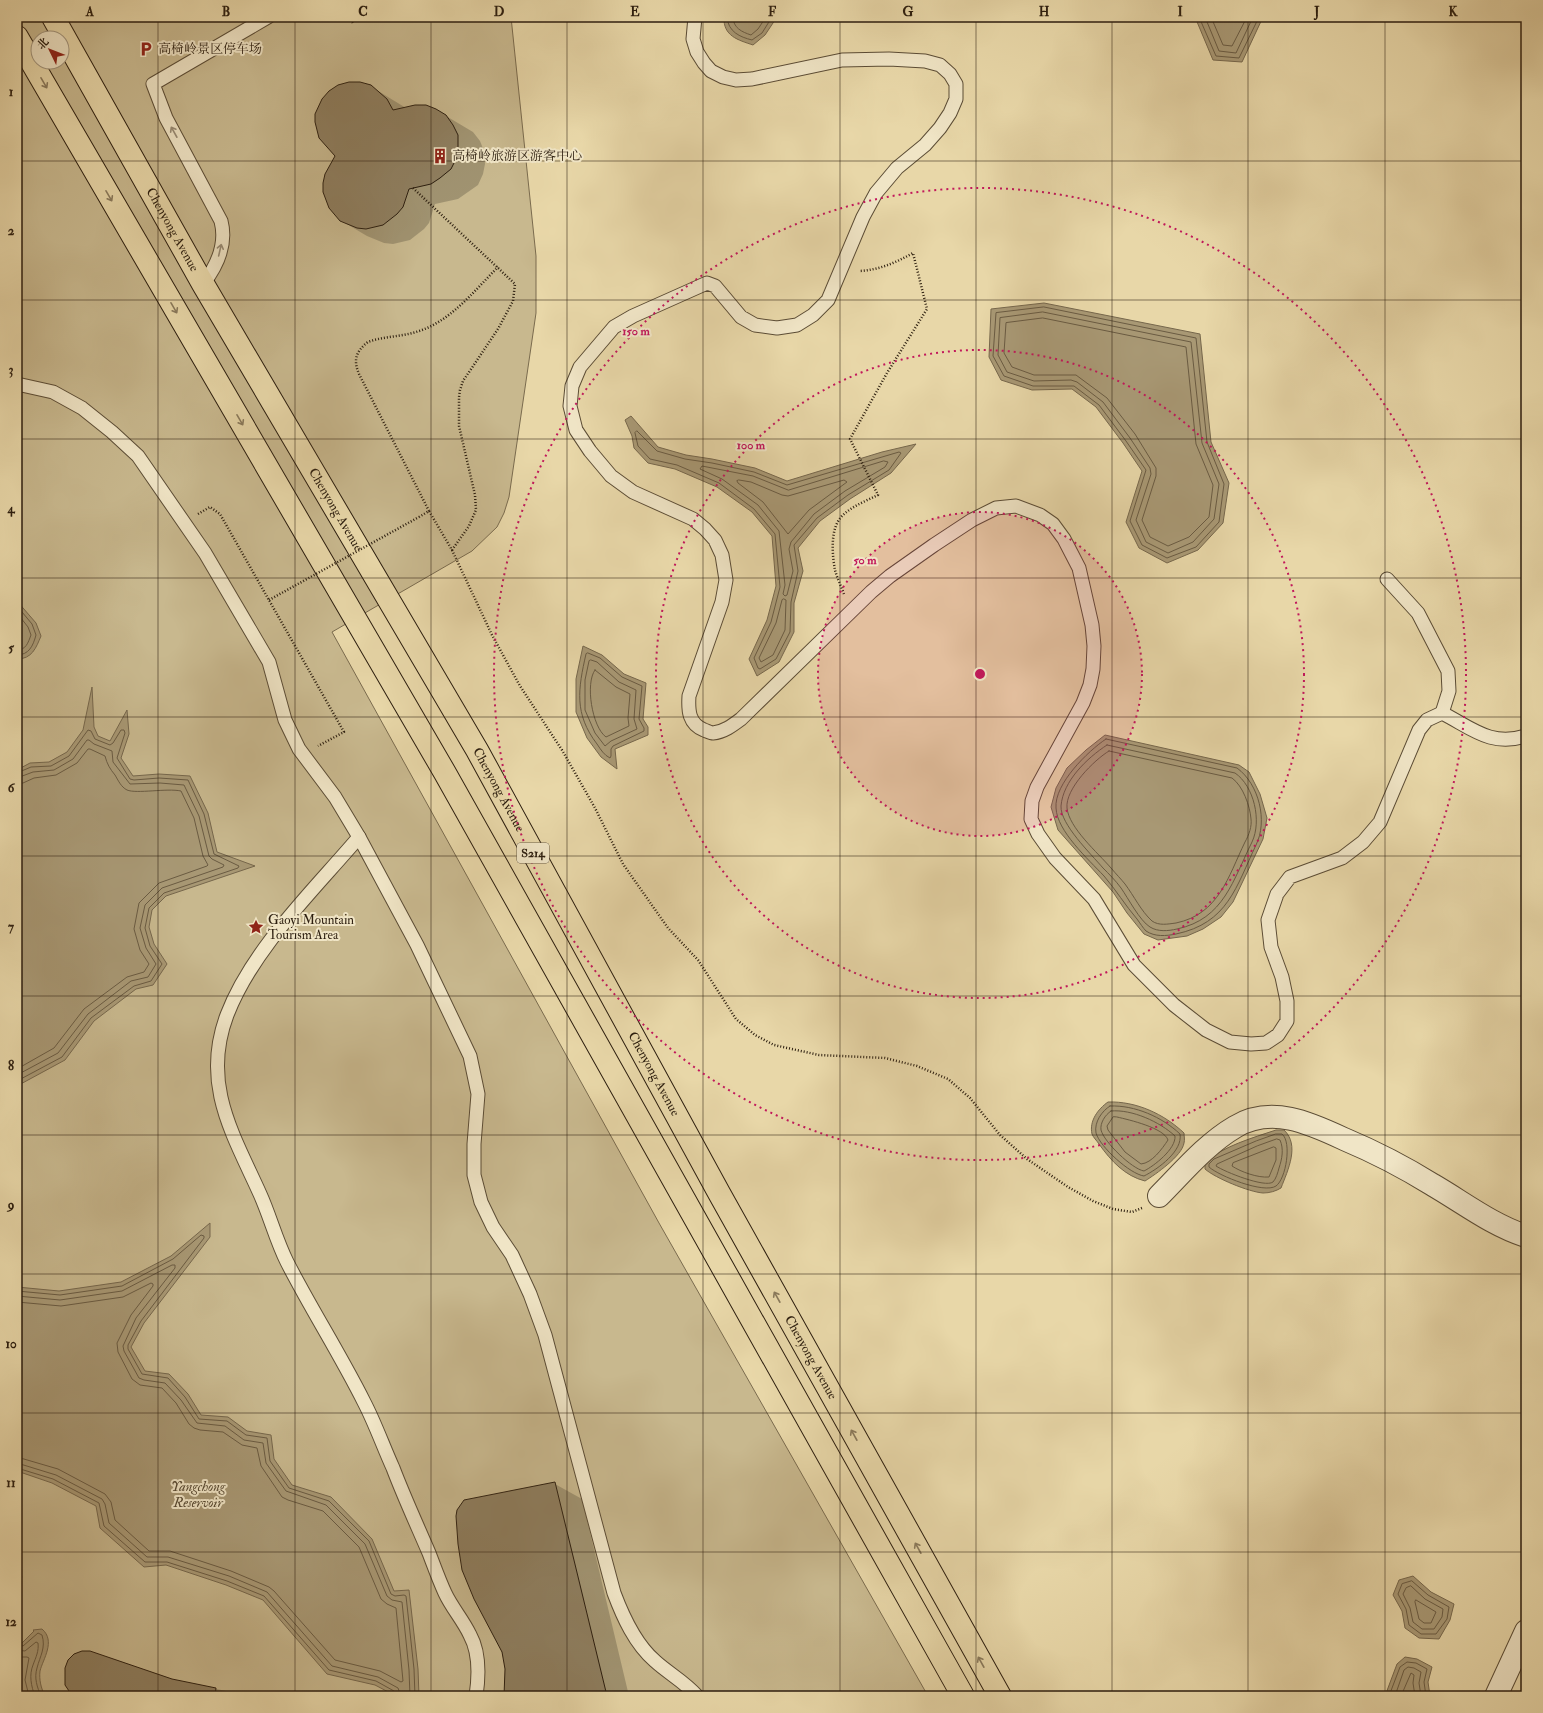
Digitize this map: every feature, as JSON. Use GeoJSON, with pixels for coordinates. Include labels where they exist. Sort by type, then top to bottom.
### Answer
{"type":"FeatureCollection","features":[{"type":"Feature","properties":{"kind":"highway","name":"Chenyong Avenue"},"geometry":{"type":"LineString","coordinates":[[52,17],[203,284],[476,750],[719,1194],[1000,1696]]}},
{"type":"Feature","properties":{"kind":"highway","name":"S214"},"geometry":{"type":"LineString","coordinates":[[17,37],[445,773],[963,1696]]}},
{"type":"Feature","properties":{"kind":"street"},"geometry":{"type":"LineString","coordinates":[[1159,1196],[1214,1142],[1235,1126],[1257,1118],[1284,1117],[1310,1123],[1389,1159],[1492,1221],[1526,1236]]}},
{"type":"Feature","properties":{"kind":"street"},"geometry":{"type":"LineString","coordinates":[[1496,1696],[1526,1631]]}},
{"type":"Feature","properties":{"kind":"lane"},"geometry":{"type":"LineString","coordinates":[[203,284],[212,273],[221,250],[223,231],[221,221],[166,118],[153,84],[268,17]]}},
{"type":"Feature","properties":{"kind":"lane"},"geometry":{"type":"LineString","coordinates":[[696,17],[693,39],[700,58],[711,70],[736,80],[752,79],[842,60],[890,59],[925,61],[940,65],[950,74],[956,84],[956,99],[950,114],[940,128],[925,145],[897,168],[876,193],[863,217],[828,300],[813,315],[797,325],[776,328],[755,325],[741,317],[725,300],[715,286],[707,283],[633,316],[614,327],[580,367],[572,386],[570,406],[576,430],[590,451],[612,476],[633,492],[693,519],[705,529],[714,540],[722,554],[726,580],[722,602],[689,696],[688,709],[691,721],[702,729],[713,733],[728,728],[741,719],[851,611],[890,576],[972,520],[996,508],[1016,506],[1040,515],[1053,524],[1064,539],[1079,568],[1092,625],[1094,646],[1093,669],[1090,685],[1083,703],[1037,787],[1032,801],[1031,819],[1038,834],[1055,858],[1094,899],[1134,965],[1174,1005],[1206,1030],[1230,1042],[1251,1044],[1266,1043],[1278,1035],[1287,1021],[1287,1001],[1282,978],[1271,947],[1268,920],[1277,894],[1290,877],[1342,858],[1364,842],[1380,822],[1419,730],[1427,720],[1442,713],[1448,691],[1448,671],[1418,613],[1387,579]]}},
{"type":"Feature","properties":{"kind":"lane"},"geometry":{"type":"LineString","coordinates":[[17,384],[53,392],[82,408],[112,432],[138,456],[205,554],[269,662],[285,720],[303,754],[335,797],[359,837],[417,945],[470,1056],[478,1094],[474,1144],[474,1175],[481,1202],[493,1228],[512,1255],[530,1294],[545,1335],[614,1593],[624,1619],[653,1660],[691,1689],[697,1696]]}},
{"type":"Feature","properties":{"kind":"lane"},"geometry":{"type":"LineString","coordinates":[[1442,713],[1474,732],[1487,737],[1512,739],[1526,736]]}},
{"type":"Feature","properties":{"kind":"lane"},"geometry":{"type":"LineString","coordinates":[[359,837],[257,958],[240,988],[227,1016],[220,1040],[217,1065],[220,1094],[225,1116],[263,1202],[285,1259],[321,1327],[351,1376],[377,1427],[393,1469],[446,1594],[472,1637],[477,1656],[479,1675],[476,1696]]}},
{"type":"Feature","properties":{"kind":"path"},"geometry":{"type":"LineString","coordinates":[[349,17],[352,23]]}},
{"type":"Feature","properties":{"kind":"path"},"geometry":{"type":"LineString","coordinates":[[413,188],[515,284],[513,301],[498,329],[463,381],[460,390],[460,426],[462,445],[475,495],[476,510],[469,526],[452,550]]}},
{"type":"Feature","properties":{"kind":"path"},"geometry":{"type":"LineString","coordinates":[[839,273],[870,271],[893,264],[913,253],[927,309],[887,373],[850,439],[878,495],[851,509],[841,517],[835,531],[833,547],[835,571],[851,611]]}},
{"type":"Feature","properties":{"kind":"path"},"geometry":{"type":"LineString","coordinates":[[498,267],[457,308],[432,325],[418,332],[368,342],[361,347],[355,360],[359,374],[429,512],[452,550],[492,635],[520,686],[562,750],[595,808],[623,864],[668,928],[698,960],[736,1019],[755,1034],[774,1045],[819,1055],[885,1058],[917,1066],[948,1079],[970,1098],[1000,1134],[1027,1159],[1068,1187],[1093,1201],[1113,1209],[1132,1212],[1146,1206],[1159,1196]]}},
{"type":"Feature","properties":{"kind":"path"},"geometry":{"type":"LineString","coordinates":[[183,522],[210,507],[220,514],[344,732],[303,754]]}},
{"type":"Feature","properties":{"kind":"path"},"geometry":{"type":"LineString","coordinates":[[269,600],[429,512]]}},
{"type":"Feature","properties":{"kind":"path"},"geometry":{"type":"LineString","coordinates":[[17,1568],[21,1577],[17,1580]]}},
{"type":"Feature","properties":{"kind":"shaded area","name":"Gaoyi Mountain Tourism Area"},"geometry":{"type":"Polygon","coordinates":[[[17,17],[511,17],[536,256],[536,313],[509,497],[504,513],[497,527],[472,551],[332,632],[659,1223],[928,1696],[17,1696],[17,17]]]}},
{"type":"Feature","properties":{"kind":"water"},"geometry":{"type":"Polygon","coordinates":[[[724,17],[777,17],[765,35],[753,45],[732,36],[726,29],[724,17]]]}},
{"type":"Feature","properties":{"kind":"water"},"geometry":{"type":"Polygon","coordinates":[[[1195,17],[1263,17],[1242,62],[1213,60],[1195,17]]]}},
{"type":"Feature","properties":{"kind":"water"},"geometry":{"type":"Polygon","coordinates":[[[1044,303],[1200,334],[1211,442],[1229,483],[1223,523],[1198,550],[1167,563],[1139,548],[1126,522],[1142,471],[1096,407],[1072,389],[1032,390],[1001,380],[989,357],[991,309],[1044,303]]]}},
{"type":"Feature","properties":{"kind":"water"},"geometry":{"type":"Polygon","coordinates":[[[631,416],[658,447],[686,455],[755,468],[787,481],[882,452],[916,444],[891,473],[850,499],[820,521],[798,548],[803,571],[794,603],[794,632],[779,662],[757,676],[749,659],[767,620],[776,586],[772,536],[752,512],[717,487],[675,469],[648,463],[634,448],[632,436],[625,420],[631,416]]]}},
{"type":"Feature","properties":{"kind":"water"},"geometry":{"type":"Polygon","coordinates":[[[17,601],[36,623],[41,636],[33,652],[22,659],[17,659],[17,601]]]}},
{"type":"Feature","properties":{"kind":"water"},"geometry":{"type":"Polygon","coordinates":[[[583,646],[602,655],[624,674],[646,683],[643,719],[648,727],[648,735],[615,749],[617,769],[601,757],[587,738],[576,712],[576,679],[583,646]]]}},
{"type":"Feature","properties":{"kind":"water"},"geometry":{"type":"Polygon","coordinates":[[[92,687],[94,727],[98,736],[110,741],[127,710],[129,734],[121,758],[133,776],[159,774],[190,776],[208,813],[217,852],[255,866],[166,896],[152,910],[149,927],[154,944],[167,964],[153,985],[136,989],[94,1021],[65,1060],[17,1086],[17,770],[30,763],[49,762],[67,752],[83,730],[92,687]]]}},
{"type":"Feature","properties":{"kind":"water"},"geometry":{"type":"Polygon","coordinates":[[[1105,735],[1239,765],[1249,772],[1260,794],[1267,818],[1263,839],[1233,902],[1221,917],[1203,929],[1187,936],[1158,940],[1144,934],[1127,913],[1113,892],[1058,830],[1051,807],[1056,788],[1067,768],[1105,735]]]}},
{"type":"Feature","properties":{"kind":"water"},"geometry":{"type":"Polygon","coordinates":[[[1108,1102],[1118,1102],[1139,1106],[1168,1120],[1184,1133],[1184,1143],[1179,1153],[1168,1164],[1145,1181],[1125,1172],[1108,1156],[1092,1134],[1091,1129],[1095,1116],[1108,1102]]]}},
{"type":"Feature","properties":{"kind":"water"},"geometry":{"type":"Polygon","coordinates":[[[1276,1130],[1284,1130],[1289,1136],[1292,1150],[1289,1166],[1281,1188],[1275,1191],[1263,1193],[1249,1190],[1224,1180],[1205,1169],[1205,1162],[1221,1151],[1276,1130]]]}},
{"type":"Feature","properties":{"kind":"water","name":"Yangchong Reservoir"},"geometry":{"type":"Polygon","coordinates":[[[210,1223],[210,1237],[144,1323],[131,1347],[145,1371],[169,1374],[188,1394],[201,1415],[228,1417],[247,1431],[271,1435],[274,1459],[292,1485],[331,1497],[372,1539],[394,1591],[409,1590],[418,1669],[419,1696],[396,1696],[375,1685],[327,1674],[263,1600],[226,1585],[166,1565],[144,1567],[100,1528],[96,1506],[52,1483],[17,1471],[17,1287],[59,1291],[121,1282],[171,1256],[210,1223]]]}},
{"type":"Feature","properties":{"kind":"water"},"geometry":{"type":"Polygon","coordinates":[[[1413,1576],[1431,1592],[1454,1604],[1450,1620],[1439,1639],[1419,1638],[1405,1628],[1402,1611],[1393,1595],[1399,1580],[1413,1576]]]}},
{"type":"Feature","properties":{"kind":"water"},"geometry":{"type":"Polygon","coordinates":[[[42,1629],[48,1639],[46,1656],[40,1671],[42,1690],[45,1696],[17,1696],[17,1641],[18,1639],[22,1643],[34,1631],[33,1630],[42,1629]]]}},
{"type":"Feature","properties":{"kind":"water"},"geometry":{"type":"Polygon","coordinates":[[[1405,1657],[1417,1659],[1432,1667],[1428,1682],[1430,1696],[1385,1696],[1397,1664],[1405,1657]]]}},
{"type":"Feature","properties":{"kind":"building","name":"高椅岭旅游区游客中心"},"geometry":{"type":"Polygon","coordinates":[[[349,82],[360,82],[371,85],[387,99],[393,110],[415,105],[426,105],[436,109],[446,115],[458,135],[456,159],[451,169],[431,184],[409,189],[403,207],[397,214],[383,225],[366,229],[357,228],[340,221],[329,208],[323,192],[325,174],[335,156],[319,138],[315,122],[315,114],[322,99],[329,91],[338,85],[349,82]]]}},
{"type":"Feature","properties":{"kind":"building"},"geometry":{"type":"Polygon","coordinates":[[[555,1482],[607,1696],[504,1696],[505,1669],[502,1652],[474,1599],[462,1570],[456,1516],[457,1510],[464,1500],[555,1482]]]}},
{"type":"Feature","properties":{"kind":"building"},"geometry":{"type":"Polygon","coordinates":[[[82,1651],[90,1651],[172,1679],[216,1688],[215,1696],[74,1696],[65,1685],[65,1668],[68,1660],[74,1654],[82,1651]]]}},
{"type":"Feature","properties":{"kind":"place","name":"高椅岭景区停车场"},"geometry":{"type":"Point","coordinates":[146,49]}},
{"type":"Feature","properties":{"kind":"place","name":"高椅岭旅游区游客中心"},"geometry":{"type":"Point","coordinates":[440,156]}},
{"type":"Feature","properties":{"kind":"place","name":"Gaoyi Mountain Tourism Area"},"geometry":{"type":"Point","coordinates":[256,927]}}]}
